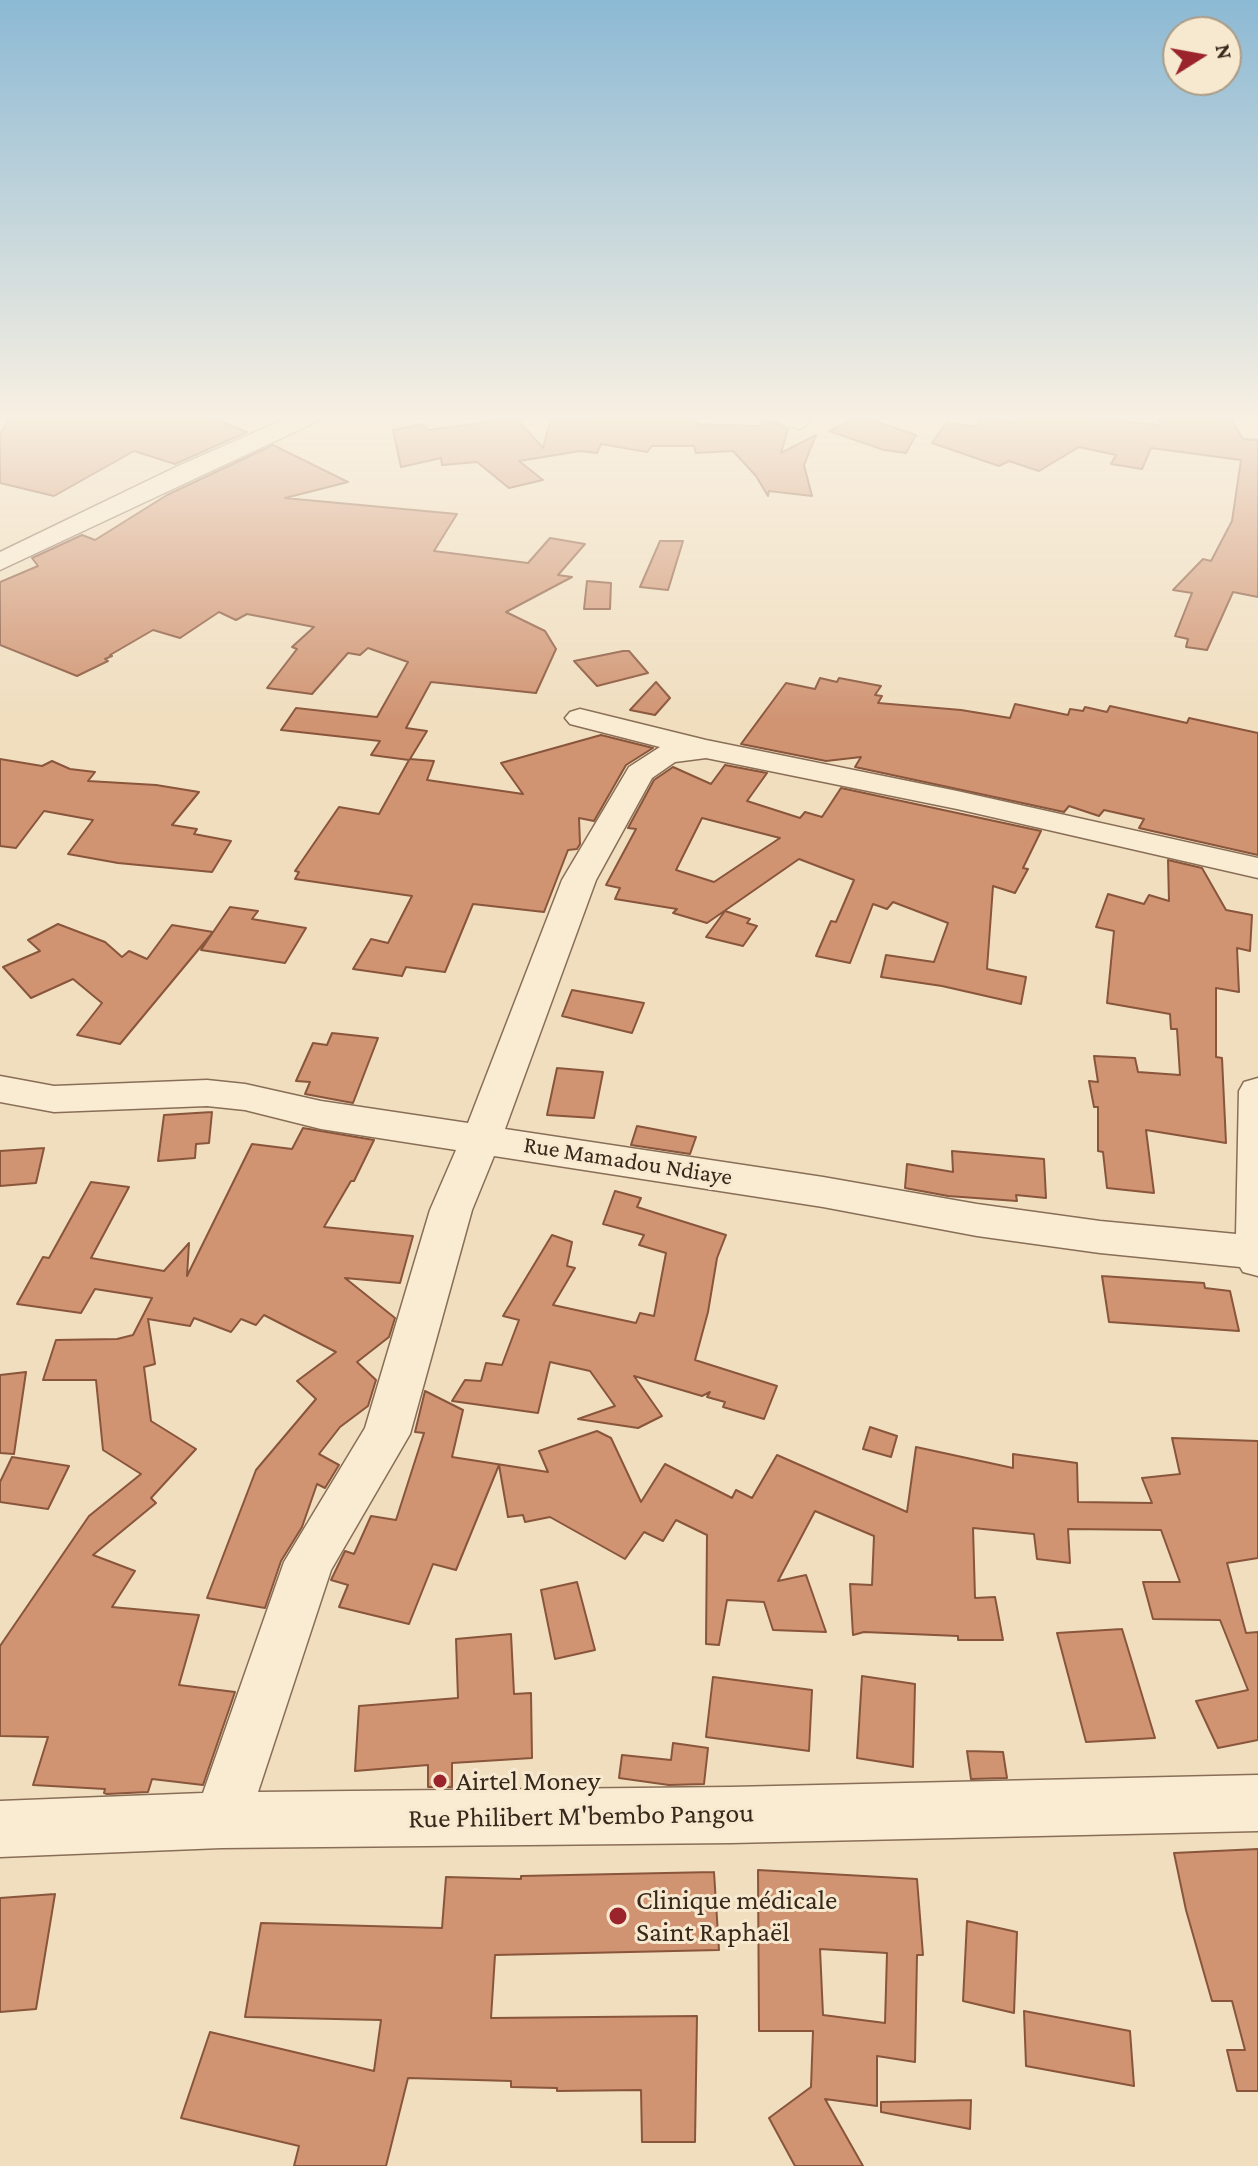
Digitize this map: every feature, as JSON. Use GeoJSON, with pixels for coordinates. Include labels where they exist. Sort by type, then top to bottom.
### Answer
{"type":"FeatureCollection","features":[{"type":"Feature","properties":{"kind":"street"},"geometry":{"type":"LineString","coordinates":[[0,562],[92,517]]}},
{"type":"Feature","properties":{"kind":"street"},"geometry":{"type":"LineString","coordinates":[[580,718],[706,749],[957,800],[1258,868]]}},
{"type":"Feature","properties":{"kind":"street"},"geometry":{"type":"LineString","coordinates":[[221,1820],[309,1562],[387,1434],[451,1210],[579,880],[640,773],[667,754],[706,749]]}},
{"type":"Feature","properties":{"kind":"street","name":"Rue Mamadou Ndiaye"},"geometry":{"type":"LineString","coordinates":[[0,1089],[54,1099],[220,1094],[321,1115],[480,1138],[977,1220],[1257,1256]]}},
{"type":"Feature","properties":{"kind":"street"},"geometry":{"type":"LineString","coordinates":[[1257,1256],[1258,1091]]}},
{"type":"Feature","properties":{"kind":"street","name":"Rue Philibert M'bembo Pangou"},"geometry":{"type":"LineString","coordinates":[[0,1829],[221,1820],[760,1814],[1258,1803]]}},
{"type":"Feature","properties":{"kind":"building"},"geometry":{"type":"Polygon","coordinates":[[[132,517],[455,517],[434,551],[528,563],[550,538],[585,544],[558,575],[572,577],[506,612],[545,631],[556,649],[536,693],[431,682],[406,728],[427,731],[410,759],[434,761],[427,780],[523,794],[501,763],[601,735],[653,748],[626,765],[594,821],[579,818],[580,844],[577,849],[568,850],[544,912],[473,904],[445,972],[406,967],[402,976],[353,969],[371,939],[388,943],[412,896],[295,879],[299,872],[295,871],[339,807],[379,814],[409,760],[371,755],[380,741],[281,730],[296,708],[377,717],[408,662],[368,648],[360,655],[348,653],[312,694],[267,688],[297,649],[292,647],[314,627],[247,614],[236,620],[219,612],[180,638],[153,630],[110,655],[105,659],[108,661],[77,676],[0,645],[0,582],[38,566],[32,558],[82,535],[95,540],[132,517]]]}},
{"type":"Feature","properties":{"kind":"building"},"geometry":{"type":"Polygon","coordinates":[[[1233,517],[1258,517],[1258,597],[1233,592],[1207,650],[1186,647],[1188,639],[1175,636],[1192,593],[1173,590],[1203,559],[1211,561],[1233,517]]]}},
{"type":"Feature","properties":{"kind":"building"},"geometry":{"type":"Polygon","coordinates":[[[660,541],[683,541],[668,590],[640,587],[660,541]]]}},
{"type":"Feature","properties":{"kind":"building"},"geometry":{"type":"Polygon","coordinates":[[[587,581],[611,583],[610,609],[584,609],[587,581]]]}},
{"type":"Feature","properties":{"kind":"building"},"geometry":{"type":"Polygon","coordinates":[[[629,651],[648,673],[597,686],[574,661],[629,651]]]}},
{"type":"Feature","properties":{"kind":"building"},"geometry":{"type":"Polygon","coordinates":[[[820,678],[837,682],[839,678],[881,686],[875,695],[882,696],[878,703],[961,710],[1010,718],[1015,704],[1068,715],[1070,709],[1083,711],[1085,707],[1107,712],[1110,706],[1187,723],[1189,718],[1258,733],[1258,855],[1139,828],[1144,819],[1104,810],[1099,816],[1069,806],[1064,812],[855,767],[861,757],[826,761],[741,744],[786,683],[815,689],[820,678]]]}},
{"type":"Feature","properties":{"kind":"building"},"geometry":{"type":"Polygon","coordinates":[[[656,682],[670,698],[655,715],[630,710],[656,682]]]}},
{"type":"Feature","properties":{"kind":"building"},"geometry":{"type":"Polygon","coordinates":[[[0,759],[42,766],[52,761],[70,769],[95,772],[88,781],[156,785],[199,792],[172,825],[197,829],[194,834],[231,841],[212,872],[118,863],[68,854],[93,820],[44,811],[16,848],[0,846],[0,759]]]}},
{"type":"Feature","properties":{"kind":"building"},"geometry":{"type":"Polygon","coordinates":[[[725,765],[767,773],[747,801],[800,818],[805,812],[822,817],[841,788],[1041,831],[1023,868],[1028,869],[1015,893],[993,886],[987,969],[1026,977],[1021,1004],[942,986],[881,977],[886,955],[934,962],[948,923],[893,902],[887,909],[873,904],[850,963],[816,956],[831,921],[836,922],[854,880],[799,859],[707,923],[673,913],[677,909],[615,899],[620,888],[606,885],[636,829],[628,828],[654,780],[673,767],[711,784],[725,765]],[[702,818],[676,870],[714,882],[780,838],[702,818]]]}},
{"type":"Feature","properties":{"kind":"building"},"geometry":{"type":"Polygon","coordinates":[[[1168,860],[1202,868],[1226,910],[1252,915],[1250,951],[1237,948],[1239,992],[1216,988],[1216,1057],[1222,1058],[1226,1143],[1146,1130],[1154,1193],[1107,1188],[1103,1152],[1098,1151],[1098,1107],[1094,1107],[1089,1081],[1098,1082],[1094,1056],[1135,1058],[1138,1072],[1180,1075],[1177,1029],[1171,1029],[1170,1014],[1107,1003],[1114,931],[1096,927],[1108,894],[1144,904],[1149,895],[1169,901],[1168,860]]]}},
{"type":"Feature","properties":{"kind":"building"},"geometry":{"type":"Polygon","coordinates":[[[230,907],[258,911],[252,919],[306,928],[285,963],[201,950],[230,907]]]}},
{"type":"Feature","properties":{"kind":"building"},"geometry":{"type":"Polygon","coordinates":[[[725,911],[750,919],[747,923],[757,926],[743,946],[706,937],[725,911]]]}},
{"type":"Feature","properties":{"kind":"building"},"geometry":{"type":"Polygon","coordinates":[[[58,924],[105,942],[122,957],[129,951],[147,959],[172,925],[213,932],[120,1044],[77,1035],[102,1003],[73,979],[31,998],[3,967],[40,951],[28,940],[58,924]]]}},
{"type":"Feature","properties":{"kind":"building"},"geometry":{"type":"Polygon","coordinates":[[[572,990],[644,1003],[632,1033],[562,1016],[572,990]]]}},
{"type":"Feature","properties":{"kind":"building"},"geometry":{"type":"Polygon","coordinates":[[[332,1033],[378,1038],[353,1103],[305,1094],[310,1082],[296,1081],[313,1043],[327,1045],[332,1033]]]}},
{"type":"Feature","properties":{"kind":"building"},"geometry":{"type":"Polygon","coordinates":[[[557,1068],[603,1072],[594,1118],[547,1115],[557,1068]]]}},
{"type":"Feature","properties":{"kind":"building"},"geometry":{"type":"Polygon","coordinates":[[[212,1112],[209,1143],[196,1144],[195,1158],[158,1161],[164,1115],[212,1112]]]}},
{"type":"Feature","properties":{"kind":"building"},"geometry":{"type":"Polygon","coordinates":[[[637,1126],[696,1137],[690,1154],[631,1145],[637,1126]]]}},
{"type":"Feature","properties":{"kind":"building"},"geometry":{"type":"Polygon","coordinates":[[[303,1128],[374,1140],[354,1181],[351,1181],[324,1227],[413,1236],[400,1283],[345,1278],[395,1318],[389,1337],[357,1362],[376,1380],[368,1406],[340,1427],[319,1454],[339,1465],[325,1488],[317,1484],[302,1527],[281,1561],[265,1608],[207,1598],[256,1470],[316,1399],[297,1381],[336,1352],[264,1315],[256,1325],[241,1319],[231,1332],[194,1318],[190,1326],[148,1319],[155,1364],[144,1367],[151,1421],[196,1449],[151,1498],[156,1503],[93,1555],[135,1571],[112,1607],[199,1615],[179,1685],[235,1692],[203,1785],[152,1779],[148,1792],[107,1794],[104,1793],[105,1789],[33,1785],[48,1737],[0,1736],[0,1646],[89,1516],[141,1474],[103,1450],[96,1380],[43,1380],[56,1340],[117,1339],[133,1335],[152,1298],[95,1289],[81,1313],[17,1304],[43,1257],[49,1258],[91,1182],[129,1187],[91,1258],[164,1271],[189,1243],[187,1276],[252,1144],[292,1149],[303,1128]]]}},
{"type":"Feature","properties":{"kind":"building"},"geometry":{"type":"Polygon","coordinates":[[[44,1148],[36,1183],[0,1186],[0,1151],[44,1148]]]}},
{"type":"Feature","properties":{"kind":"building"},"geometry":{"type":"Polygon","coordinates":[[[952,1151],[1044,1159],[1046,1198],[1016,1195],[1017,1201],[948,1196],[905,1188],[907,1164],[953,1172],[952,1151]]]}},
{"type":"Feature","properties":{"kind":"building"},"geometry":{"type":"Polygon","coordinates":[[[615,1191],[641,1198],[637,1207],[726,1235],[717,1258],[708,1312],[695,1360],[777,1386],[764,1419],[723,1407],[725,1402],[707,1397],[710,1392],[702,1396],[634,1376],[662,1416],[638,1428],[578,1419],[615,1406],[590,1371],[550,1362],[538,1413],[452,1401],[465,1380],[481,1381],[486,1363],[502,1365],[519,1320],[503,1316],[552,1235],[572,1242],[567,1266],[575,1268],[553,1305],[636,1323],[640,1313],[654,1316],[666,1253],[639,1245],[644,1235],[603,1224],[615,1191]]]}},
{"type":"Feature","properties":{"kind":"building"},"geometry":{"type":"Polygon","coordinates":[[[1102,1276],[1204,1283],[1205,1288],[1230,1291],[1239,1331],[1109,1322],[1102,1276]]]}},
{"type":"Feature","properties":{"kind":"building"},"geometry":{"type":"Polygon","coordinates":[[[26,1372],[14,1454],[0,1453],[0,1375],[26,1372]]]}},
{"type":"Feature","properties":{"kind":"building"},"geometry":{"type":"Polygon","coordinates":[[[425,1391],[463,1410],[452,1457],[548,1472],[539,1451],[597,1431],[611,1438],[641,1502],[665,1464],[732,1498],[736,1490],[752,1498],[777,1455],[907,1512],[916,1447],[1013,1468],[1013,1454],[1077,1463],[1078,1502],[1152,1503],[1142,1478],[1180,1474],[1172,1438],[1258,1441],[1258,1558],[1227,1563],[1246,1633],[1258,1632],[1258,1740],[1218,1748],[1196,1701],[1248,1690],[1220,1620],[1153,1619],[1143,1582],[1180,1582],[1161,1530],[1068,1529],[1070,1563],[1037,1559],[1034,1534],[973,1528],[975,1598],[995,1597],[1003,1640],[958,1640],[958,1636],[864,1632],[853,1635],[850,1584],[872,1585],[874,1536],[815,1511],[778,1581],[806,1575],[826,1632],[773,1630],[764,1602],[727,1600],[719,1645],[706,1644],[707,1535],[676,1520],[663,1541],[644,1532],[625,1559],[550,1517],[525,1522],[523,1515],[508,1517],[499,1465],[456,1570],[433,1564],[409,1624],[339,1607],[348,1585],[331,1580],[345,1551],[354,1554],[371,1516],[396,1520],[424,1433],[415,1432],[425,1391]]]}},
{"type":"Feature","properties":{"kind":"building"},"geometry":{"type":"Polygon","coordinates":[[[870,1427],[897,1436],[891,1457],[863,1449],[870,1427]]]}},
{"type":"Feature","properties":{"kind":"building"},"geometry":{"type":"Polygon","coordinates":[[[12,1457],[69,1466],[48,1509],[0,1502],[0,1482],[12,1457]]]}},
{"type":"Feature","properties":{"kind":"building"},"geometry":{"type":"Polygon","coordinates":[[[577,1582],[595,1650],[555,1659],[541,1590],[577,1582]]]}},
{"type":"Feature","properties":{"kind":"building"},"geometry":{"type":"Polygon","coordinates":[[[1122,1629],[1155,1738],[1086,1742],[1057,1633],[1122,1629]]]}},
{"type":"Feature","properties":{"kind":"building"},"geometry":{"type":"Polygon","coordinates":[[[511,1634],[514,1694],[531,1693],[532,1758],[452,1763],[452,1787],[428,1787],[428,1765],[355,1771],[359,1706],[458,1698],[456,1639],[511,1634]]]}},
{"type":"Feature","properties":{"kind":"building"},"geometry":{"type":"Polygon","coordinates":[[[862,1676],[915,1684],[913,1767],[857,1758],[862,1676]]]}},
{"type":"Feature","properties":{"kind":"building"},"geometry":{"type":"Polygon","coordinates":[[[713,1677],[812,1690],[809,1751],[706,1737],[713,1677]]]}},
{"type":"Feature","properties":{"kind":"building"},"geometry":{"type":"Polygon","coordinates":[[[673,1743],[708,1748],[704,1784],[669,1785],[619,1778],[622,1755],[671,1760],[673,1743]]]}},
{"type":"Feature","properties":{"kind":"building"},"geometry":{"type":"Polygon","coordinates":[[[967,1751],[1003,1752],[1007,1778],[971,1779],[967,1751]]]}},
{"type":"Feature","properties":{"kind":"building"},"geometry":{"type":"Polygon","coordinates":[[[1258,1849],[1258,2091],[1237,2091],[1227,2050],[1245,2050],[1232,2001],[1212,2001],[1186,1910],[1174,1853],[1258,1849]]]}},
{"type":"Feature","properties":{"kind":"building"},"geometry":{"type":"Polygon","coordinates":[[[758,1870],[917,1879],[923,1955],[917,1955],[915,2062],[877,2056],[877,2106],[825,2099],[863,2166],[795,2166],[769,2118],[811,2087],[813,2031],[759,2031],[758,1870]],[[820,1949],[823,2015],[885,2023],[887,1953],[820,1949]]]}},
{"type":"Feature","properties":{"kind":"building"},"geometry":{"type":"Polygon","coordinates":[[[714,1872],[719,1950],[495,1955],[491,2018],[697,2016],[695,2142],[642,2142],[641,2090],[557,2091],[557,2088],[511,2087],[511,2081],[408,2078],[386,2166],[294,2166],[299,2146],[181,2118],[210,2032],[374,2071],[381,2020],[245,2017],[261,1923],[442,1928],[446,1877],[521,1879],[521,1876],[714,1872]]]}},
{"type":"Feature","properties":{"kind":"building"},"geometry":{"type":"Polygon","coordinates":[[[55,1894],[36,2009],[0,2012],[0,1898],[55,1894]]]}},
{"type":"Feature","properties":{"kind":"building"},"geometry":{"type":"Polygon","coordinates":[[[967,1921],[1017,1932],[1014,2013],[963,2001],[967,1921]]]}},
{"type":"Feature","properties":{"kind":"building"},"geometry":{"type":"Polygon","coordinates":[[[1024,2011],[1130,2031],[1134,2086],[1026,2066],[1024,2011]]]}},
{"type":"Feature","properties":{"kind":"building"},"geometry":{"type":"Polygon","coordinates":[[[971,2100],[970,2129],[881,2112],[881,2102],[971,2100]]]}},
{"type":"Feature","properties":{"kind":"place","name":"Airtel Money"},"geometry":{"type":"Point","coordinates":[440,1781]}},
{"type":"Feature","properties":{"kind":"place","name":"Clinique médicale Saint Raphaël"},"geometry":{"type":"Point","coordinates":[618,1916]}}]}
